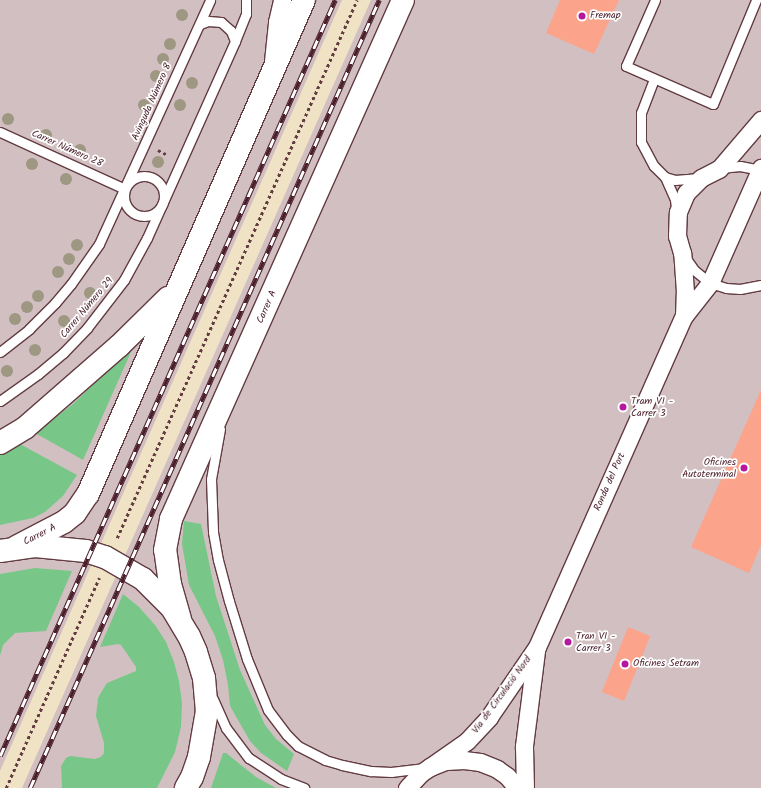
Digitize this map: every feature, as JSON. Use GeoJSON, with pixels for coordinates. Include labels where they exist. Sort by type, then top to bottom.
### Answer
{"type":"FeatureCollection","features":[{"type":"Feature","properties":{"kind":"main road","name":"Carrer A"},"geometry":{"type":"LineString","coordinates":[[8,549],[64,522],[75,513],[88,494],[271,79],[304,0]]}},
{"type":"Feature","properties":{"kind":"main road","name":"Carrer A"},"geometry":{"type":"LineString","coordinates":[[180,619],[167,567],[165,550],[167,533],[173,514],[225,401],[403,0]]}},
{"type":"Feature","properties":{"kind":"main road"},"geometry":{"type":"LineString","coordinates":[[0,443],[25,428],[119,346],[178,288]]}},
{"type":"Feature","properties":{"kind":"main road"},"geometry":{"type":"LineString","coordinates":[[8,549],[35,546],[62,547],[86,551],[105,557],[143,579],[160,594],[180,619],[196,652],[204,678],[207,711],[199,757],[192,777],[186,788]]}},
{"type":"Feature","properties":{"kind":"street"},"geometry":{"type":"LineString","coordinates":[[271,79],[277,22],[282,0]]}},
{"type":"Feature","properties":{"kind":"street","name":"Ronda del Port"},"geometry":{"type":"LineString","coordinates":[[684,316],[685,292],[682,253],[677,236],[678,212],[686,193],[701,178],[719,169],[761,120]]}},
{"type":"Feature","properties":{"kind":"street","name":"Ronda del Port"},"geometry":{"type":"LineString","coordinates":[[537,647],[684,316],[710,283],[761,169]]}},
{"type":"Feature","properties":{"kind":"street","name":"Via de Circulació Nord"},"geometry":{"type":"LineString","coordinates":[[410,784],[430,767],[467,741],[489,717],[537,647]]}},
{"type":"Feature","properties":{"kind":"street","name":"Via de Circulació Nord"},"geometry":{"type":"LineString","coordinates":[[525,788],[524,739],[537,647]]}},
{"type":"Feature","properties":{"kind":"street"},"geometry":{"type":"LineString","coordinates":[[430,767],[446,761],[464,760],[480,762],[507,776],[517,788]]}},
{"type":"Feature","properties":{"kind":"lane","name":"Avinguda Número 8"},"geometry":{"type":"LineString","coordinates":[[125,188],[210,0]]}},
{"type":"Feature","properties":{"kind":"lane"},"geometry":{"type":"LineString","coordinates":[[125,188],[124,202],[133,213],[146,216],[152,214],[162,204],[235,41],[246,14],[246,0]]}},
{"type":"Feature","properties":{"kind":"lane"},"geometry":{"type":"LineString","coordinates":[[655,0],[626,66],[713,104],[756,0]]}},
{"type":"Feature","properties":{"kind":"lane"},"geometry":{"type":"LineString","coordinates":[[200,24],[208,21],[221,22],[231,31],[235,41]]}},
{"type":"Feature","properties":{"kind":"lane"},"geometry":{"type":"LineString","coordinates":[[654,79],[641,113],[641,142],[646,155],[665,177],[675,199],[677,222]]}},
{"type":"Feature","properties":{"kind":"lane","name":"Carrer Número 28"},"geometry":{"type":"LineString","coordinates":[[0,132],[125,188]]}},
{"type":"Feature","properties":{"kind":"lane","name":"Ronda del Port"},"geometry":{"type":"LineString","coordinates":[[719,169],[740,166],[761,169]]}},
{"type":"Feature","properties":{"kind":"lane"},"geometry":{"type":"LineString","coordinates":[[0,352],[29,329],[71,284],[99,244],[128,183],[139,176],[152,177],[161,186],[164,192],[162,204]]}},
{"type":"Feature","properties":{"kind":"lane"},"geometry":{"type":"LineString","coordinates":[[665,177],[675,180],[701,178]]}},
{"type":"Feature","properties":{"kind":"lane","name":"Carrer Número 29"},"geometry":{"type":"LineString","coordinates":[[0,402],[38,374],[87,328],[124,280],[162,204]]}},
{"type":"Feature","properties":{"kind":"lane","name":"Ronda del Port"},"geometry":{"type":"LineString","coordinates":[[682,253],[694,270],[710,283],[726,288],[740,289],[761,285]]}},
{"type":"Feature","properties":{"kind":"lane"},"geometry":{"type":"LineString","coordinates":[[225,401],[211,479],[213,532],[218,560],[231,608],[247,659],[268,710],[287,735],[298,746],[325,760],[371,771],[391,772],[430,767]]}},
{"type":"Feature","properties":{"kind":"lane"},"geometry":{"type":"LineString","coordinates":[[204,678],[226,728],[249,758],[281,780],[304,788]]}},
{"type":"Feature","properties":{"kind":"lane"},"geometry":{"type":"LineString","coordinates":[[398,788],[410,784]]}},
{"type":"Feature","properties":{"kind":"path"},"geometry":{"type":"LineString","coordinates":[[119,534],[357,0]]}},
{"type":"Feature","properties":{"kind":"path"},"geometry":{"type":"LineString","coordinates":[[155,149],[169,156]]}},
{"type":"Feature","properties":{"kind":"path"},"geometry":{"type":"LineString","coordinates":[[6,788],[99,579]]}},
{"type":"Feature","properties":{"kind":"shaded area"},"geometry":{"type":"Polygon","coordinates":[[[0,0],[342,0],[0,771],[0,0]]]}},
{"type":"Feature","properties":{"kind":"shaded area"},"geometry":{"type":"Polygon","coordinates":[[[371,0],[761,0],[761,788],[22,788],[371,0]]]}},
{"type":"Feature","properties":{"kind":"green space"},"geometry":{"type":"Polygon","coordinates":[[[131,348],[131,352],[83,460],[35,433],[73,404],[131,348]]]}},
{"type":"Feature","properties":{"kind":"green space"},"geometry":{"type":"Polygon","coordinates":[[[18,443],[77,475],[63,496],[45,512],[33,518],[0,525],[0,455],[18,443]]]}},
{"type":"Feature","properties":{"kind":"green space"},"geometry":{"type":"Polygon","coordinates":[[[184,521],[201,524],[216,596],[240,670],[265,725],[276,739],[294,754],[287,771],[261,753],[250,741],[230,706],[223,660],[215,636],[189,585],[182,544],[184,521]]]}},
{"type":"Feature","properties":{"kind":"green space"},"geometry":{"type":"Polygon","coordinates":[[[35,568],[72,571],[46,631],[15,633],[3,645],[0,656],[0,574],[35,568]]]}},
{"type":"Feature","properties":{"kind":"green space"},"geometry":{"type":"Polygon","coordinates":[[[123,594],[139,607],[155,625],[166,642],[174,662],[179,681],[182,703],[181,727],[175,752],[157,788],[62,788],[61,766],[66,758],[70,756],[95,759],[101,757],[104,753],[104,743],[96,716],[98,698],[107,683],[136,671],[136,667],[121,645],[118,644],[100,647],[123,594]]]}},
{"type":"Feature","properties":{"kind":"green space"},"geometry":{"type":"Polygon","coordinates":[[[223,753],[226,753],[256,777],[276,788],[211,788],[223,753]]]}},
{"type":"Feature","properties":{"kind":"building","name":"Fremap"},"geometry":{"type":"Polygon","coordinates":[[[560,0],[619,0],[594,54],[546,33],[560,0]]]}},
{"type":"Feature","properties":{"kind":"building","name":"Oficines Autoterminal"},"geometry":{"type":"Polygon","coordinates":[[[761,390],[761,545],[749,573],[691,547],[761,390]]]}},
{"type":"Feature","properties":{"kind":"building","name":"Oficines Setram"},"geometry":{"type":"Polygon","coordinates":[[[628,627],[650,636],[624,701],[602,692],[628,627]]]}},
{"type":"Feature","properties":{"kind":"railway"},"geometry":{"type":"LineString","coordinates":[[0,756],[335,0]]}},
{"type":"Feature","properties":{"kind":"railway"},"geometry":{"type":"LineString","coordinates":[[30,788],[379,0]]}},
{"type":"Feature","properties":{"kind":"place","name":"Fremap"},"geometry":{"type":"Point","coordinates":[582,16]}},
{"type":"Feature","properties":{"kind":"place","name":"Tram VI - Carrer 3"},"geometry":{"type":"Point","coordinates":[623,407]}},
{"type":"Feature","properties":{"kind":"place","name":"Oficines Autoterminal"},"geometry":{"type":"Point","coordinates":[744,468]}},
{"type":"Feature","properties":{"kind":"place","name":"Tran VI - Carrer 3"},"geometry":{"type":"Point","coordinates":[568,642]}},
{"type":"Feature","properties":{"kind":"place","name":"Oficines Setram"},"geometry":{"type":"Point","coordinates":[625,664]}}]}
